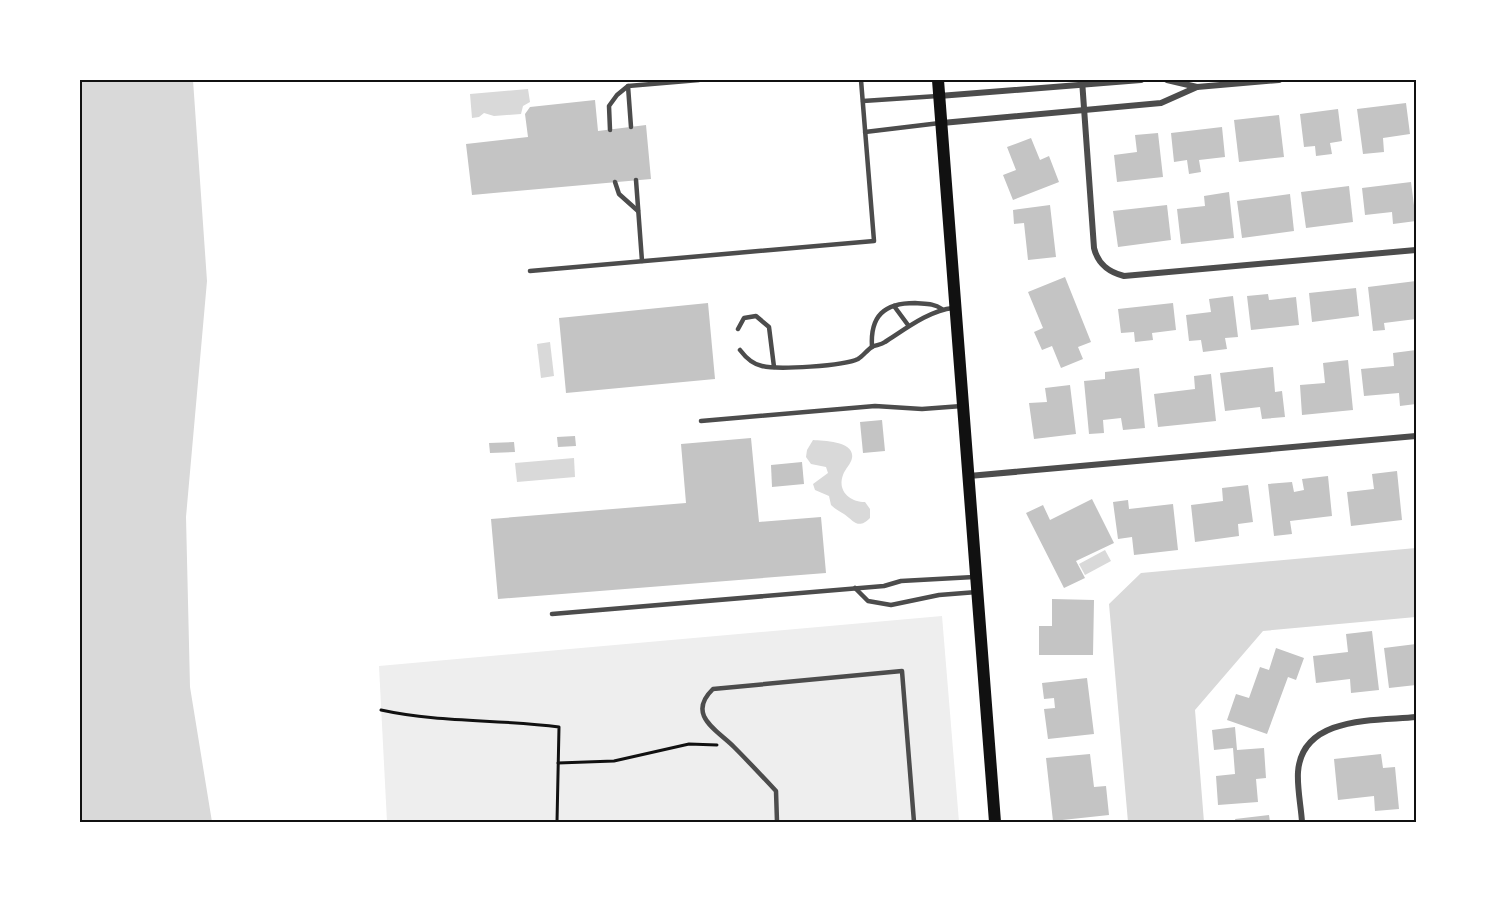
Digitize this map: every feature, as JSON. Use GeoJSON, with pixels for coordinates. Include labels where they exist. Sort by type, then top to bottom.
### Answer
{"type":"FeatureCollection","features":[{"type":"Feature","properties":{"kind":"main road"},"geometry":{"type":"LineString","coordinates":[[938,80],[995,822]]}},
{"type":"Feature","properties":{"kind":"street"},"geometry":{"type":"LineString","coordinates":[[939,96],[1082,82],[1141,80]]}},
{"type":"Feature","properties":{"kind":"street"},"geometry":{"type":"LineString","coordinates":[[1167,80],[1197,87],[1279,80]]}},
{"type":"Feature","properties":{"kind":"street"},"geometry":{"type":"LineString","coordinates":[[1082,82],[1094,248],[1097,259],[1112,273],[1124,276],[1416,250]]}},
{"type":"Feature","properties":{"kind":"street"},"geometry":{"type":"LineString","coordinates":[[942,123],[1161,103],[1197,87]]}},
{"type":"Feature","properties":{"kind":"street"},"geometry":{"type":"LineString","coordinates":[[968,476],[1416,436]]}},
{"type":"Feature","properties":{"kind":"street"},"geometry":{"type":"LineString","coordinates":[[1302,822],[1298,772],[1304,754],[1314,738],[1341,725],[1416,717]]}},
{"type":"Feature","properties":{"kind":"lane"},"geometry":{"type":"LineString","coordinates":[[610,130],[609,106],[628,86],[699,80]]}},
{"type":"Feature","properties":{"kind":"lane"},"geometry":{"type":"LineString","coordinates":[[530,272],[874,241],[861,80]]}},
{"type":"Feature","properties":{"kind":"lane"},"geometry":{"type":"LineString","coordinates":[[628,86],[631,127]]}},
{"type":"Feature","properties":{"kind":"lane"},"geometry":{"type":"LineString","coordinates":[[863,101],[939,96]]}},
{"type":"Feature","properties":{"kind":"lane"},"geometry":{"type":"LineString","coordinates":[[865,132],[942,123]]}},
{"type":"Feature","properties":{"kind":"lane"},"geometry":{"type":"LineString","coordinates":[[636,180],[642,261]]}},
{"type":"Feature","properties":{"kind":"lane"},"geometry":{"type":"LineString","coordinates":[[615,182],[619,194],[638,211]]}},
{"type":"Feature","properties":{"kind":"lane"},"geometry":{"type":"LineString","coordinates":[[872,347],[871,334],[876,318],[887,308],[905,303],[935,304],[942,309],[956,308]]}},
{"type":"Feature","properties":{"kind":"lane"},"geometry":{"type":"LineString","coordinates":[[894,306],[908,325]]}},
{"type":"Feature","properties":{"kind":"lane"},"geometry":{"type":"LineString","coordinates":[[740,350],[746,359],[761,366],[813,366],[857,360],[872,347],[883,344],[908,325],[936,315],[942,309]]}},
{"type":"Feature","properties":{"kind":"lane"},"geometry":{"type":"LineString","coordinates":[[738,329],[744,318],[756,316],[769,327],[774,367]]}},
{"type":"Feature","properties":{"kind":"lane"},"geometry":{"type":"LineString","coordinates":[[702,421],[875,406],[921,409],[963,406]]}},
{"type":"Feature","properties":{"kind":"lane"},"geometry":{"type":"LineString","coordinates":[[552,614],[976,576]]}},
{"type":"Feature","properties":{"kind":"lane"},"geometry":{"type":"LineString","coordinates":[[855,588],[868,601],[891,605],[939,595],[977,592]]}},
{"type":"Feature","properties":{"kind":"lane"},"geometry":{"type":"LineString","coordinates":[[777,822],[776,791],[732,745],[707,725],[702,710],[707,695],[713,689],[902,671],[914,822]]}},
{"type":"Feature","properties":{"kind":"path"},"geometry":{"type":"LineString","coordinates":[[381,710],[421,719],[514,721],[559,728],[557,822]]}},
{"type":"Feature","properties":{"kind":"path"},"geometry":{"type":"LineString","coordinates":[[558,763],[614,761],[689,744],[732,745]]}},
{"type":"Feature","properties":{"kind":"shaded area"},"geometry":{"type":"Polygon","coordinates":[[[80,80],[193,80],[207,281],[186,517],[190,687],[212,822],[80,822],[80,80]]]}},
{"type":"Feature","properties":{"kind":"shaded area"},"geometry":{"type":"Polygon","coordinates":[[[528,89],[530,102],[523,106],[521,114],[494,116],[484,113],[472,118],[470,94],[528,89]]]}},
{"type":"Feature","properties":{"kind":"shaded area"},"geometry":{"type":"Polygon","coordinates":[[[550,342],[554,376],[541,378],[537,344],[550,342]]]}},
{"type":"Feature","properties":{"kind":"shaded area"},"geometry":{"type":"Polygon","coordinates":[[[813,440],[838,443],[852,452],[852,458],[843,475],[843,491],[854,500],[865,502],[870,509],[870,518],[866,522],[859,524],[853,522],[831,505],[829,496],[815,490],[813,484],[828,473],[826,467],[811,464],[806,457],[813,440]]]}},
{"type":"Feature","properties":{"kind":"shaded area"},"geometry":{"type":"Polygon","coordinates":[[[574,458],[575,477],[517,482],[515,463],[574,458]]]}},
{"type":"Feature","properties":{"kind":"shaded area"},"geometry":{"type":"Polygon","coordinates":[[[1416,548],[1416,617],[1263,631],[1195,710],[1204,822],[1128,822],[1109,604],[1141,573],[1416,548]]]}},
{"type":"Feature","properties":{"kind":"shaded area"},"geometry":{"type":"Polygon","coordinates":[[[1105,550],[1111,561],[1085,575],[1079,564],[1105,550]]]}},
{"type":"Feature","properties":{"kind":"shaded area"},"geometry":{"type":"Polygon","coordinates":[[[942,616],[959,822],[387,822],[379,666],[942,616]]]}},
{"type":"Feature","properties":{"kind":"building"},"geometry":{"type":"Polygon","coordinates":[[[595,100],[598,131],[646,125],[651,179],[472,195],[466,144],[528,137],[525,114],[530,107],[595,100]]]}},
{"type":"Feature","properties":{"kind":"building"},"geometry":{"type":"Polygon","coordinates":[[[1406,103],[1410,134],[1383,138],[1384,152],[1363,154],[1357,109],[1406,103]]]}},
{"type":"Feature","properties":{"kind":"building"},"geometry":{"type":"Polygon","coordinates":[[[1338,109],[1342,141],[1330,143],[1332,154],[1316,156],[1315,146],[1304,147],[1300,114],[1338,109]]]}},
{"type":"Feature","properties":{"kind":"building"},"geometry":{"type":"Polygon","coordinates":[[[1279,115],[1284,157],[1239,162],[1234,120],[1279,115]]]}},
{"type":"Feature","properties":{"kind":"building"},"geometry":{"type":"Polygon","coordinates":[[[1222,127],[1225,157],[1199,160],[1201,172],[1189,174],[1187,160],[1174,162],[1171,133],[1222,127]]]}},
{"type":"Feature","properties":{"kind":"building"},"geometry":{"type":"Polygon","coordinates":[[[1158,133],[1163,177],[1117,182],[1114,155],[1137,152],[1135,135],[1158,133]]]}},
{"type":"Feature","properties":{"kind":"building"},"geometry":{"type":"Polygon","coordinates":[[[1031,138],[1040,160],[1049,156],[1059,182],[1013,200],[1003,175],[1016,170],[1007,147],[1031,138]]]}},
{"type":"Feature","properties":{"kind":"building"},"geometry":{"type":"Polygon","coordinates":[[[1411,182],[1416,221],[1393,224],[1392,212],[1365,215],[1362,188],[1411,182]]]}},
{"type":"Feature","properties":{"kind":"building"},"geometry":{"type":"Polygon","coordinates":[[[1349,186],[1353,222],[1306,228],[1301,192],[1349,186]]]}},
{"type":"Feature","properties":{"kind":"building"},"geometry":{"type":"Polygon","coordinates":[[[1229,192],[1234,238],[1181,244],[1177,209],[1205,206],[1204,196],[1229,192]]]}},
{"type":"Feature","properties":{"kind":"building"},"geometry":{"type":"Polygon","coordinates":[[[1290,194],[1294,231],[1242,238],[1237,201],[1290,194]]]}},
{"type":"Feature","properties":{"kind":"building"},"geometry":{"type":"Polygon","coordinates":[[[1050,205],[1056,257],[1028,260],[1024,223],[1014,224],[1013,210],[1050,205]]]}},
{"type":"Feature","properties":{"kind":"building"},"geometry":{"type":"Polygon","coordinates":[[[1167,205],[1171,240],[1118,247],[1113,211],[1167,205]]]}},
{"type":"Feature","properties":{"kind":"building"},"geometry":{"type":"Polygon","coordinates":[[[1065,277],[1091,342],[1078,347],[1083,359],[1061,368],[1052,346],[1042,350],[1034,332],[1043,328],[1028,292],[1065,277]]]}},
{"type":"Feature","properties":{"kind":"building"},"geometry":{"type":"Polygon","coordinates":[[[1416,281],[1416,319],[1384,323],[1385,330],[1373,331],[1368,287],[1416,281]]]}},
{"type":"Feature","properties":{"kind":"building"},"geometry":{"type":"Polygon","coordinates":[[[1356,288],[1359,316],[1312,322],[1309,293],[1356,288]]]}},
{"type":"Feature","properties":{"kind":"building"},"geometry":{"type":"Polygon","coordinates":[[[1268,294],[1269,300],[1296,297],[1299,325],[1251,330],[1247,296],[1268,294]]]}},
{"type":"Feature","properties":{"kind":"building"},"geometry":{"type":"Polygon","coordinates":[[[1233,296],[1238,337],[1225,338],[1227,349],[1203,352],[1201,340],[1189,341],[1186,315],[1211,312],[1209,299],[1233,296]]]}},
{"type":"Feature","properties":{"kind":"building"},"geometry":{"type":"Polygon","coordinates":[[[708,303],[715,379],[566,393],[559,318],[708,303]]]}},
{"type":"Feature","properties":{"kind":"building"},"geometry":{"type":"Polygon","coordinates":[[[1173,303],[1176,330],[1152,333],[1153,340],[1135,342],[1134,332],[1121,333],[1118,309],[1173,303]]]}},
{"type":"Feature","properties":{"kind":"building"},"geometry":{"type":"Polygon","coordinates":[[[1416,350],[1416,404],[1400,406],[1399,393],[1364,396],[1361,369],[1394,366],[1393,353],[1416,350]]]}},
{"type":"Feature","properties":{"kind":"building"},"geometry":{"type":"Polygon","coordinates":[[[1348,360],[1353,410],[1302,415],[1300,385],[1325,383],[1323,363],[1348,360]]]}},
{"type":"Feature","properties":{"kind":"building"},"geometry":{"type":"Polygon","coordinates":[[[1273,367],[1275,392],[1282,391],[1285,417],[1262,419],[1260,407],[1225,411],[1220,373],[1273,367]]]}},
{"type":"Feature","properties":{"kind":"building"},"geometry":{"type":"Polygon","coordinates":[[[1139,368],[1145,428],[1123,430],[1121,418],[1103,420],[1104,433],[1089,434],[1084,381],[1105,379],[1105,372],[1139,368]]]}},
{"type":"Feature","properties":{"kind":"building"},"geometry":{"type":"Polygon","coordinates":[[[1211,374],[1216,421],[1158,427],[1154,394],[1195,389],[1194,376],[1211,374]]]}},
{"type":"Feature","properties":{"kind":"building"},"geometry":{"type":"Polygon","coordinates":[[[1070,385],[1076,434],[1034,439],[1029,403],[1047,402],[1045,388],[1070,385]]]}},
{"type":"Feature","properties":{"kind":"building"},"geometry":{"type":"Polygon","coordinates":[[[882,420],[885,451],[863,453],[860,422],[882,420]]]}},
{"type":"Feature","properties":{"kind":"building"},"geometry":{"type":"Polygon","coordinates":[[[575,436],[576,446],[558,447],[557,437],[575,436]]]}},
{"type":"Feature","properties":{"kind":"building"},"geometry":{"type":"Polygon","coordinates":[[[751,438],[759,522],[821,517],[826,573],[498,599],[491,519],[686,503],[681,444],[751,438]]]}},
{"type":"Feature","properties":{"kind":"building"},"geometry":{"type":"Polygon","coordinates":[[[514,442],[515,452],[490,453],[489,443],[514,442]]]}},
{"type":"Feature","properties":{"kind":"building"},"geometry":{"type":"Polygon","coordinates":[[[802,462],[804,484],[772,487],[771,465],[802,462]]]}},
{"type":"Feature","properties":{"kind":"building"},"geometry":{"type":"Polygon","coordinates":[[[1397,471],[1402,520],[1351,526],[1347,492],[1374,489],[1372,474],[1397,471]]]}},
{"type":"Feature","properties":{"kind":"building"},"geometry":{"type":"Polygon","coordinates":[[[1328,476],[1332,516],[1290,521],[1292,534],[1274,536],[1268,484],[1292,482],[1294,492],[1304,490],[1302,479],[1328,476]]]}},
{"type":"Feature","properties":{"kind":"building"},"geometry":{"type":"Polygon","coordinates":[[[1248,485],[1253,522],[1238,524],[1239,536],[1195,542],[1191,505],[1223,501],[1222,488],[1248,485]]]}},
{"type":"Feature","properties":{"kind":"building"},"geometry":{"type":"Polygon","coordinates":[[[1092,499],[1114,543],[1076,561],[1085,578],[1064,588],[1026,513],[1043,505],[1050,520],[1092,499]]]}},
{"type":"Feature","properties":{"kind":"building"},"geometry":{"type":"Polygon","coordinates":[[[1128,500],[1129,509],[1173,504],[1178,550],[1134,555],[1132,537],[1118,539],[1113,502],[1128,500]]]}},
{"type":"Feature","properties":{"kind":"building"},"geometry":{"type":"Polygon","coordinates":[[[1052,599],[1094,600],[1093,655],[1039,655],[1039,626],[1052,626],[1052,599]]]}},
{"type":"Feature","properties":{"kind":"building"},"geometry":{"type":"Polygon","coordinates":[[[1372,631],[1379,690],[1351,693],[1350,679],[1316,683],[1313,656],[1348,652],[1346,634],[1372,631]]]}},
{"type":"Feature","properties":{"kind":"building"},"geometry":{"type":"Polygon","coordinates":[[[1416,644],[1416,685],[1389,688],[1384,648],[1416,644]]]}},
{"type":"Feature","properties":{"kind":"building"},"geometry":{"type":"Polygon","coordinates":[[[1276,648],[1304,658],[1296,680],[1288,677],[1267,734],[1227,720],[1236,694],[1249,698],[1260,667],[1269,670],[1276,648]]]}},
{"type":"Feature","properties":{"kind":"building"},"geometry":{"type":"Polygon","coordinates":[[[1087,678],[1094,734],[1048,739],[1044,709],[1055,708],[1054,698],[1044,699],[1042,683],[1087,678]]]}},
{"type":"Feature","properties":{"kind":"building"},"geometry":{"type":"Polygon","coordinates":[[[1235,727],[1237,750],[1264,748],[1266,778],[1256,779],[1258,802],[1218,805],[1216,776],[1235,774],[1233,748],[1214,750],[1212,730],[1235,727]]]}},
{"type":"Feature","properties":{"kind":"building"},"geometry":{"type":"Polygon","coordinates":[[[1090,754],[1094,787],[1106,786],[1109,815],[1053,821],[1046,758],[1090,754]]]}},
{"type":"Feature","properties":{"kind":"building"},"geometry":{"type":"Polygon","coordinates":[[[1381,754],[1383,768],[1395,767],[1399,809],[1375,811],[1374,796],[1338,800],[1334,759],[1381,754]]]}},
{"type":"Feature","properties":{"kind":"building"},"geometry":{"type":"Polygon","coordinates":[[[1269,815],[1270,822],[1236,822],[1235,819],[1269,815]]]}}]}
